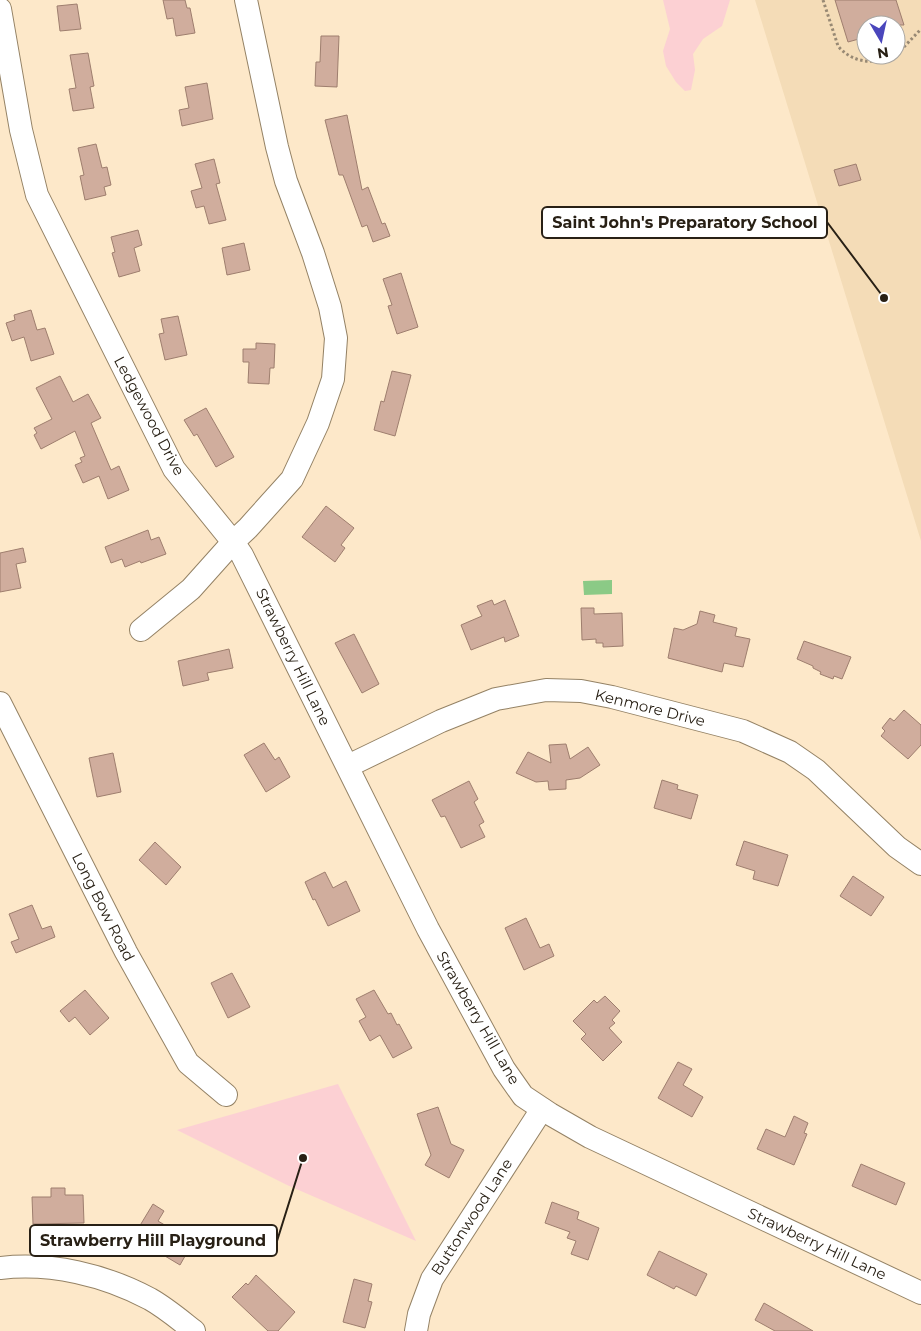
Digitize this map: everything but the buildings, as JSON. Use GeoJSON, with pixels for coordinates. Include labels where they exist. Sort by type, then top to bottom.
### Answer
{"type":"FeatureCollection","features":[{"type":"Feature","properties":{"kind":"street"},"geometry":{"type":"LineString","coordinates":[[141,630],[191,589],[232,542],[248,528],[292,479],[318,423],[333,379],[336,338],[327,298],[284,173],[246,0]]}},
{"type":"Feature","properties":{"kind":"street","name":"Ledgewood Drive"},"geometry":{"type":"LineString","coordinates":[[0,9],[21,130],[37,195],[174,469],[232,542]]}},
{"type":"Feature","properties":{"kind":"street","name":"Strawberry Hill Lane"},"geometry":{"type":"LineString","coordinates":[[232,542],[242,554],[428,929],[504,1070],[523,1096],[590,1137],[921,1294]]}},
{"type":"Feature","properties":{"kind":"street","name":"Kenmore Drive"},"geometry":{"type":"LineString","coordinates":[[348,766],[441,721],[496,698],[546,690],[581,692],[612,697],[743,731],[790,752],[816,770],[897,847],[921,864]]}},
{"type":"Feature","properties":{"kind":"street","name":"Long Bow Road"},"geometry":{"type":"LineString","coordinates":[[2,713],[126,952],[188,1063],[226,1096]]}},
{"type":"Feature","properties":{"kind":"street","name":"Buttonwood Lane"},"geometry":{"type":"LineString","coordinates":[[416,1331],[432,1279],[542,1109]]}},
{"type":"Feature","properties":{"kind":"street"},"geometry":{"type":"LineString","coordinates":[[0,1268],[27,1267],[69,1270],[96,1277],[150,1299],[194,1331]]}},
{"type":"Feature","properties":{"kind":"path"},"geometry":{"type":"LineString","coordinates":[[823,0],[838,46],[842,51],[856,58]]}},
{"type":"Feature","properties":{"kind":"path"},"geometry":{"type":"LineString","coordinates":[[906,45],[921,29]]}},
{"type":"Feature","properties":{"kind":"shaded area"},"geometry":{"type":"Polygon","coordinates":[[[663,0],[730,0],[722,26],[703,39],[693,54],[695,70],[691,90],[685,91],[676,82],[666,66],[663,51],[670,29],[663,0]]]}},
{"type":"Feature","properties":{"kind":"shaded area"},"geometry":{"type":"Polygon","coordinates":[[[755,0],[921,0],[921,541],[755,0]]]}},
{"type":"Feature","properties":{"kind":"shaded area"},"geometry":{"type":"Polygon","coordinates":[[[612,580],[612,594],[584,595],[583,581],[612,580]]]}},
{"type":"Feature","properties":{"kind":"shaded area"},"geometry":{"type":"Polygon","coordinates":[[[338,1084],[416,1241],[287,1185],[177,1130],[338,1084]]]}},
{"type":"Feature","properties":{"kind":"place","name":"Saint John's Preparatory School"},"geometry":{"type":"Point","coordinates":[884,298]}},
{"type":"Feature","properties":{"kind":"place","name":"Strawberry Hill Playground"},"geometry":{"type":"Point","coordinates":[303,1158]}}]}
